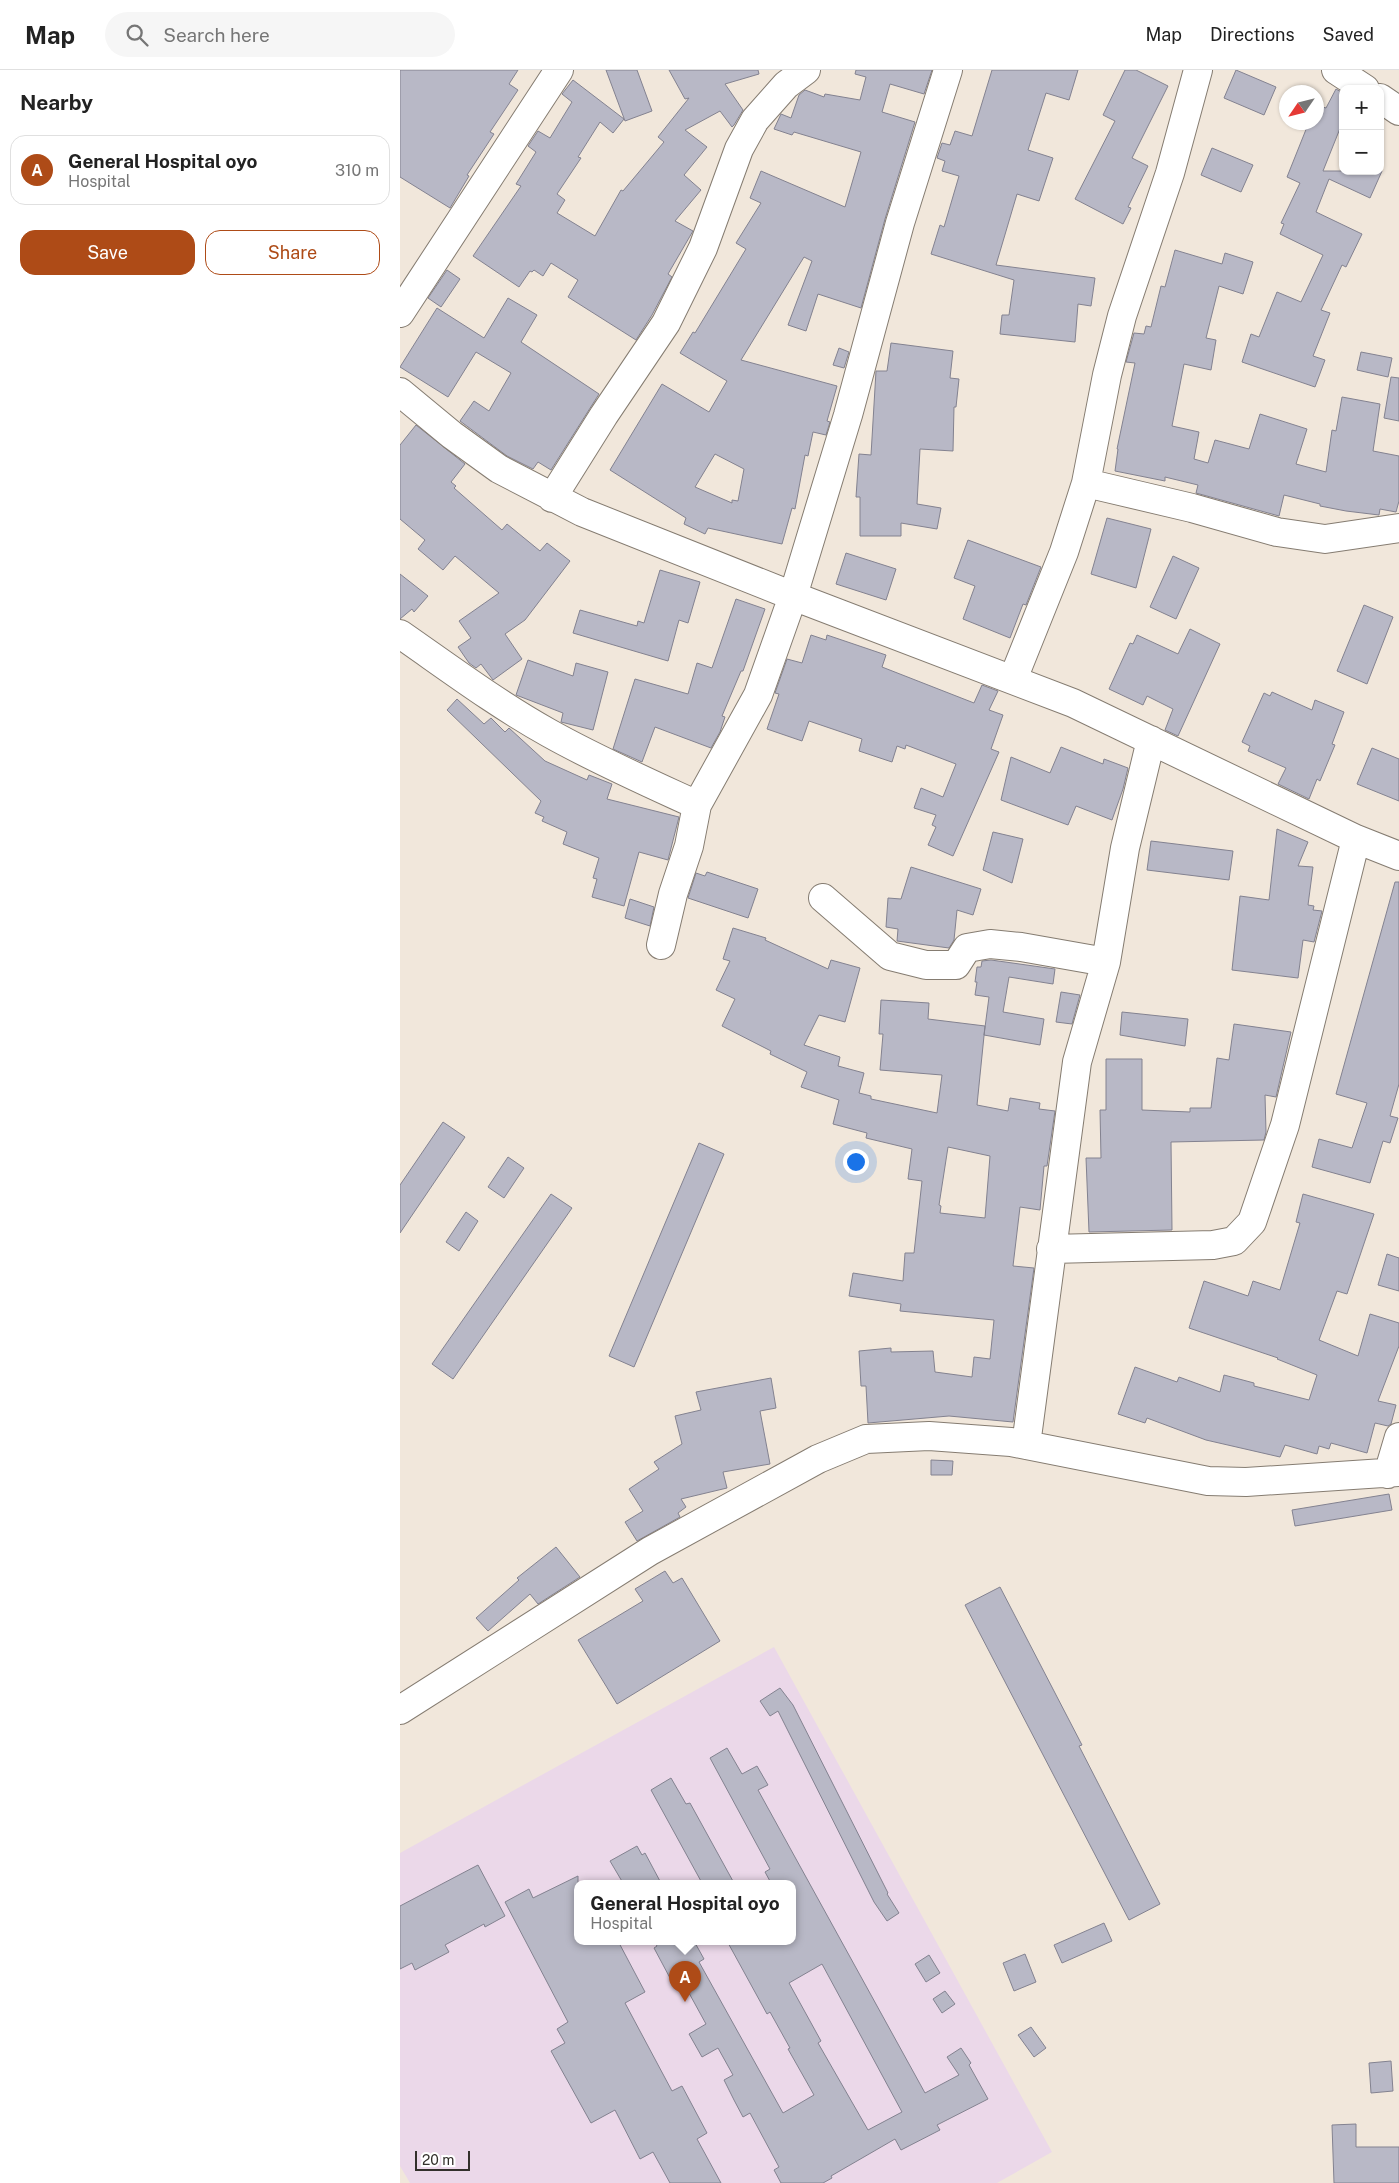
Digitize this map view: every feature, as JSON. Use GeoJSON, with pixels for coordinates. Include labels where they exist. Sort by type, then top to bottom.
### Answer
{"type":"FeatureCollection","features":[{"type":"Feature","properties":{"kind":"street"},"geometry":{"type":"LineString","coordinates":[[400,313],[559,70]]}},
{"type":"Feature","properties":{"kind":"street"},"geometry":{"type":"LineString","coordinates":[[552,498],[604,415],[666,323],[703,248],[739,149],[755,120],[786,85],[806,70]]}},
{"type":"Feature","properties":{"kind":"street"},"geometry":{"type":"LineString","coordinates":[[661,945],[673,894],[689,846],[697,805],[758,695],[793,596],[848,415],[900,223],[948,70]]}},
{"type":"Feature","properties":{"kind":"street"},"geometry":{"type":"LineString","coordinates":[[1013,678],[1064,552],[1086,483],[1107,375],[1122,316],[1170,173],[1198,70]]}},
{"type":"Feature","properties":{"kind":"street"},"geometry":{"type":"LineString","coordinates":[[1336,70],[1359,85]]}},
{"type":"Feature","properties":{"kind":"street"},"geometry":{"type":"LineString","coordinates":[[1384,101],[1399,111]]}},
{"type":"Feature","properties":{"kind":"street"},"geometry":{"type":"LineString","coordinates":[[400,392],[452,435],[499,469],[582,512],[793,596],[1073,702],[1356,839],[1399,856]]}},
{"type":"Feature","properties":{"kind":"street"},"geometry":{"type":"LineString","coordinates":[[1086,483],[1192,508],[1278,532],[1325,538],[1399,528]]}},
{"type":"Feature","properties":{"kind":"street"},"geometry":{"type":"LineString","coordinates":[[400,634],[492,698],[548,732],[612,766],[697,805]]}},
{"type":"Feature","properties":{"kind":"street"},"geometry":{"type":"LineString","coordinates":[[1026,1445],[1077,1062],[1106,962],[1125,848],[1151,740]]}},
{"type":"Feature","properties":{"kind":"street"},"geometry":{"type":"LineString","coordinates":[[1051,1249],[1213,1244],[1234,1241],[1252,1222],[1285,1125],[1356,839]]}},
{"type":"Feature","properties":{"kind":"street"},"geometry":{"type":"LineString","coordinates":[[823,898],[890,956],[926,965],[956,965],[967,948],[990,944],[1021,947],[1106,962]]}},
{"type":"Feature","properties":{"kind":"street"},"geometry":{"type":"LineString","coordinates":[[400,1710],[650,1551],[818,1459],[866,1440],[929,1436],[1026,1445],[1208,1481],[1246,1482],[1393,1473],[1399,1437]]}},
{"type":"Feature","properties":{"kind":"shaded area"},"geometry":{"type":"Polygon","coordinates":[[[774,1647],[1052,2152],[997,2183],[410,2183],[400,2166],[400,1853],[774,1647]]]}},
{"type":"Feature","properties":{"kind":"building"},"geometry":{"type":"Polygon","coordinates":[[[400,70],[518,70],[509,84],[518,90],[490,132],[494,134],[467,175],[469,176],[450,208],[400,177],[400,70]]]}},
{"type":"Feature","properties":{"kind":"building"},"geometry":{"type":"Polygon","coordinates":[[[606,70],[637,70],[652,111],[625,121],[606,70]]]}},
{"type":"Feature","properties":{"kind":"building"},"geometry":{"type":"Polygon","coordinates":[[[669,70],[758,70],[759,74],[725,84],[743,110],[732,127],[720,111],[685,130],[707,147],[684,175],[701,190],[675,221],[693,231],[668,274],[672,277],[636,340],[568,297],[578,280],[551,263],[543,276],[534,270],[530,271],[519,287],[473,256],[521,186],[516,184],[536,152],[528,146],[538,131],[550,138],[572,102],[562,94],[573,80],[624,119],[613,133],[600,122],[578,157],[581,158],[557,194],[565,200],[557,213],[595,236],[621,190],[623,191],[664,142],[658,137],[689,98],[685,99],[669,70]]]}},
{"type":"Feature","properties":{"kind":"building"},"geometry":{"type":"Polygon","coordinates":[[[856,70],[932,70],[924,94],[890,84],[882,112],[915,122],[885,219],[861,308],[818,294],[806,331],[788,325],[812,261],[804,257],[741,360],[837,386],[827,421],[830,422],[826,435],[813,432],[808,456],[805,455],[795,509],[792,508],[782,544],[708,528],[705,534],[684,524],[686,518],[610,470],[662,384],[709,412],[727,381],[680,353],[693,332],[695,333],[746,249],[736,243],[761,203],[750,198],[761,171],[845,207],[861,152],[794,132],[792,135],[774,129],[781,114],[791,118],[799,95],[805,90],[824,97],[825,94],[860,100],[866,77],[855,74],[856,70]],[[715,454],[695,487],[732,503],[732,500],[738,501],[744,469],[715,454]]]}},
{"type":"Feature","properties":{"kind":"building"},"geometry":{"type":"Polygon","coordinates":[[[992,70],[1078,70],[1069,100],[1046,93],[1028,150],[1053,158],[1039,201],[1017,194],[996,265],[1095,278],[1091,306],[1078,304],[1075,342],[1000,334],[1002,315],[1009,315],[1014,280],[931,254],[940,225],[944,227],[959,176],[942,171],[945,161],[937,158],[942,143],[950,145],[955,131],[972,136],[992,70]]]}},
{"type":"Feature","properties":{"kind":"building"},"geometry":{"type":"Polygon","coordinates":[[[1125,70],[1136,70],[1168,86],[1132,158],[1148,166],[1128,207],[1131,208],[1123,224],[1075,199],[1115,121],[1103,115],[1125,70]]]}},
{"type":"Feature","properties":{"kind":"building"},"geometry":{"type":"Polygon","coordinates":[[[1236,70],[1276,87],[1264,115],[1224,98],[1236,70]]]}},
{"type":"Feature","properties":{"kind":"building"},"geometry":{"type":"Polygon","coordinates":[[[1336,89],[1339,91],[1339,131],[1323,171],[1339,171],[1339,175],[1380,175],[1370,198],[1329,179],[1316,212],[1362,234],[1346,267],[1342,265],[1321,310],[1330,313],[1313,356],[1325,360],[1315,387],[1242,362],[1251,334],[1259,337],[1277,292],[1301,302],[1323,255],[1280,234],[1284,224],[1281,223],[1300,183],[1287,177],[1306,130],[1324,130],[1324,107],[1326,108],[1336,89]]]}},
{"type":"Feature","properties":{"kind":"building"},"geometry":{"type":"Polygon","coordinates":[[[1212,148],[1253,165],[1241,192],[1201,175],[1212,148]]]}},
{"type":"Feature","properties":{"kind":"building"},"geometry":{"type":"Polygon","coordinates":[[[1175,250],[1222,264],[1225,253],[1253,262],[1243,294],[1219,286],[1206,338],[1216,340],[1211,370],[1184,364],[1172,426],[1199,432],[1194,459],[1208,463],[1215,440],[1249,449],[1260,414],[1307,429],[1296,464],[1326,472],[1332,430],[1336,431],[1342,397],[1380,404],[1373,451],[1399,456],[1399,501],[1396,512],[1380,509],[1379,515],[1346,511],[1320,506],[1320,504],[1284,495],[1279,516],[1196,493],[1198,485],[1165,477],[1165,481],[1115,471],[1117,449],[1135,363],[1126,362],[1134,333],[1144,334],[1146,326],[1151,327],[1161,286],[1165,287],[1175,250]]]}},
{"type":"Feature","properties":{"kind":"building"},"geometry":{"type":"Polygon","coordinates":[[[447,270],[460,279],[441,307],[428,298],[447,270]]]}},
{"type":"Feature","properties":{"kind":"building"},"geometry":{"type":"Polygon","coordinates":[[[508,298],[537,315],[521,342],[599,394],[551,470],[538,462],[533,469],[507,456],[460,421],[474,401],[489,411],[511,373],[476,352],[448,397],[400,367],[437,308],[484,338],[508,298]]]}},
{"type":"Feature","properties":{"kind":"building"},"geometry":{"type":"Polygon","coordinates":[[[891,343],[953,351],[950,378],[959,379],[956,407],[954,407],[953,451],[920,449],[917,504],[941,508],[937,529],[901,523],[901,536],[860,536],[860,497],[856,497],[859,454],[871,455],[876,371],[887,371],[891,343]]]}},
{"type":"Feature","properties":{"kind":"building"},"geometry":{"type":"Polygon","coordinates":[[[839,348],[849,352],[844,368],[833,365],[839,348]]]}},
{"type":"Feature","properties":{"kind":"building"},"geometry":{"type":"Polygon","coordinates":[[[1361,352],[1392,358],[1388,377],[1357,370],[1361,352]]]}},
{"type":"Feature","properties":{"kind":"building"},"geometry":{"type":"Polygon","coordinates":[[[1391,377],[1399,378],[1399,421],[1384,418],[1391,377]]]}},
{"type":"Feature","properties":{"kind":"building"},"geometry":{"type":"Polygon","coordinates":[[[416,425],[465,464],[451,482],[456,486],[454,488],[502,530],[507,524],[540,551],[547,543],[570,561],[525,620],[505,634],[522,659],[493,680],[481,664],[476,668],[469,663],[458,647],[471,638],[459,621],[499,593],[455,556],[443,570],[418,549],[425,540],[400,519],[400,445],[416,425]]]}},
{"type":"Feature","properties":{"kind":"building"},"geometry":{"type":"Polygon","coordinates":[[[1107,518],[1151,529],[1136,588],[1091,574],[1107,518]]]}},
{"type":"Feature","properties":{"kind":"building"},"geometry":{"type":"Polygon","coordinates":[[[968,540],[1041,567],[1026,605],[1023,604],[1010,638],[963,619],[975,586],[954,578],[968,540]]]}},
{"type":"Feature","properties":{"kind":"building"},"geometry":{"type":"Polygon","coordinates":[[[846,553],[896,569],[886,600],[836,584],[846,553]]]}},
{"type":"Feature","properties":{"kind":"building"},"geometry":{"type":"Polygon","coordinates":[[[1173,556],[1199,568],[1176,619],[1150,607],[1173,556]]]}},
{"type":"Feature","properties":{"kind":"building"},"geometry":{"type":"Polygon","coordinates":[[[660,570],[700,582],[688,623],[679,620],[668,661],[573,633],[580,610],[637,626],[638,621],[644,623],[660,570]]]}},
{"type":"Feature","properties":{"kind":"building"},"geometry":{"type":"Polygon","coordinates":[[[400,574],[428,596],[414,612],[412,609],[400,619],[400,574]]]}},
{"type":"Feature","properties":{"kind":"building"},"geometry":{"type":"Polygon","coordinates":[[[736,599],[765,609],[743,671],[741,671],[722,716],[725,717],[720,732],[711,748],[655,727],[642,762],[613,749],[635,679],[688,694],[697,663],[712,668],[736,599]]]}},
{"type":"Feature","properties":{"kind":"building"},"geometry":{"type":"Polygon","coordinates":[[[1364,605],[1393,617],[1367,684],[1337,671],[1364,605]]]}},
{"type":"Feature","properties":{"kind":"building"},"geometry":{"type":"Polygon","coordinates":[[[1190,629],[1220,644],[1178,736],[1165,730],[1173,709],[1147,696],[1143,705],[1109,689],[1130,643],[1133,644],[1137,635],[1178,654],[1190,629]]]}},
{"type":"Feature","properties":{"kind":"building"},"geometry":{"type":"Polygon","coordinates":[[[811,635],[826,640],[827,635],[886,655],[882,667],[974,703],[982,685],[998,691],[989,710],[1003,715],[991,749],[999,752],[953,856],[928,845],[936,827],[932,825],[936,815],[914,808],[921,788],[943,797],[956,764],[906,745],[905,749],[897,746],[892,762],[859,751],[862,739],[809,721],[802,741],[767,729],[779,694],[775,693],[787,659],[802,663],[811,635]]]}},
{"type":"Feature","properties":{"kind":"building"},"geometry":{"type":"Polygon","coordinates":[[[528,660],[573,676],[576,663],[608,672],[593,730],[561,722],[563,713],[516,695],[528,660]]]}},
{"type":"Feature","properties":{"kind":"building"},"geometry":{"type":"Polygon","coordinates":[[[1272,692],[1312,710],[1315,700],[1344,712],[1332,744],[1335,745],[1320,781],[1317,779],[1309,799],[1278,784],[1286,768],[1248,751],[1250,746],[1242,742],[1264,693],[1270,696],[1272,692]]]}},
{"type":"Feature","properties":{"kind":"building"},"geometry":{"type":"Polygon","coordinates":[[[457,699],[484,724],[491,718],[505,732],[509,728],[545,761],[587,780],[589,775],[612,784],[607,799],[679,817],[668,860],[639,852],[624,906],[592,897],[597,879],[593,878],[599,858],[563,844],[567,832],[542,821],[544,817],[535,813],[541,801],[447,710],[457,699]]]}},
{"type":"Feature","properties":{"kind":"building"},"geometry":{"type":"Polygon","coordinates":[[[1061,747],[1103,764],[1104,759],[1128,768],[1112,820],[1076,806],[1068,825],[1001,800],[1011,757],[1050,773],[1061,747]]]}},
{"type":"Feature","properties":{"kind":"building"},"geometry":{"type":"Polygon","coordinates":[[[1372,748],[1399,759],[1399,801],[1357,784],[1372,748]]]}},
{"type":"Feature","properties":{"kind":"building"},"geometry":{"type":"Polygon","coordinates":[[[1277,829],[1308,842],[1298,866],[1313,867],[1308,905],[1314,906],[1313,910],[1322,911],[1314,942],[1303,940],[1298,978],[1232,970],[1240,896],[1269,900],[1277,829]]]}},
{"type":"Feature","properties":{"kind":"building"},"geometry":{"type":"Polygon","coordinates":[[[993,832],[1023,839],[1012,883],[983,870],[993,832]]]}},
{"type":"Feature","properties":{"kind":"building"},"geometry":{"type":"Polygon","coordinates":[[[1151,841],[1233,851],[1229,880],[1147,870],[1151,841]]]}},
{"type":"Feature","properties":{"kind":"building"},"geometry":{"type":"Polygon","coordinates":[[[911,867],[981,889],[973,915],[957,910],[954,940],[949,948],[897,941],[898,929],[886,927],[888,898],[901,899],[911,867]]]}},
{"type":"Feature","properties":{"kind":"building"},"geometry":{"type":"Polygon","coordinates":[[[707,872],[758,889],[748,918],[688,898],[696,873],[705,876],[707,872]]]}},
{"type":"Feature","properties":{"kind":"building"},"geometry":{"type":"Polygon","coordinates":[[[1395,882],[1399,882],[1399,1084],[1390,1116],[1398,1118],[1390,1143],[1383,1141],[1370,1183],[1312,1167],[1319,1139],[1352,1148],[1367,1103],[1336,1094],[1395,882]]]}},
{"type":"Feature","properties":{"kind":"building"},"geometry":{"type":"Polygon","coordinates":[[[630,899],[654,907],[650,926],[625,918],[630,899]]]}},
{"type":"Feature","properties":{"kind":"building"},"geometry":{"type":"Polygon","coordinates":[[[733,928],[766,938],[765,940],[828,969],[831,960],[860,968],[845,1022],[819,1015],[804,1045],[840,1057],[838,1066],[864,1073],[859,1093],[871,1096],[871,1099],[937,1113],[942,1075],[880,1070],[883,1034],[879,1034],[881,1000],[929,1003],[928,1019],[985,1026],[977,1105],[1008,1111],[1010,1098],[1040,1103],[1039,1109],[1055,1111],[1047,1166],[1044,1166],[1040,1210],[1020,1207],[1013,1266],[1034,1268],[1013,1422],[949,1416],[868,1423],[866,1386],[861,1386],[859,1351],[891,1348],[891,1352],[933,1351],[935,1372],[972,1377],[974,1357],[990,1359],[994,1320],[900,1311],[901,1304],[849,1296],[853,1273],[903,1281],[905,1253],[914,1253],[922,1181],[908,1179],[912,1149],[866,1138],[867,1133],[833,1124],[839,1100],[801,1087],[807,1072],[770,1054],[771,1051],[722,1026],[735,999],[716,990],[730,961],[723,959],[733,928]],[[948,1147],[939,1205],[941,1206],[940,1213],[985,1218],[990,1156],[948,1147]]]}},
{"type":"Feature","properties":{"kind":"building"},"geometry":{"type":"Polygon","coordinates":[[[991,960],[1055,969],[1053,984],[1009,977],[1003,1012],[1044,1019],[1040,1045],[984,1035],[989,997],[975,995],[977,982],[975,982],[977,967],[981,967],[982,961],[991,960]]]}},
{"type":"Feature","properties":{"kind":"building"},"geometry":{"type":"Polygon","coordinates":[[[1061,992],[1080,995],[1072,1024],[1056,1022],[1061,992]]]}},
{"type":"Feature","properties":{"kind":"building"},"geometry":{"type":"Polygon","coordinates":[[[1122,1012],[1188,1019],[1185,1046],[1120,1035],[1122,1012]]]}},
{"type":"Feature","properties":{"kind":"building"},"geometry":{"type":"Polygon","coordinates":[[[1234,1024],[1291,1032],[1276,1097],[1265,1095],[1266,1132],[1264,1140],[1171,1142],[1172,1230],[1089,1232],[1086,1158],[1101,1158],[1100,1110],[1106,1110],[1106,1059],[1142,1059],[1142,1110],[1190,1112],[1190,1108],[1211,1108],[1217,1058],[1229,1060],[1234,1024]]]}},
{"type":"Feature","properties":{"kind":"building"},"geometry":{"type":"Polygon","coordinates":[[[443,1122],[465,1137],[400,1233],[400,1185],[443,1122]]]}},
{"type":"Feature","properties":{"kind":"building"},"geometry":{"type":"Polygon","coordinates":[[[699,1143],[724,1154],[634,1367],[609,1356],[699,1143]]]}},
{"type":"Feature","properties":{"kind":"building"},"geometry":{"type":"Polygon","coordinates":[[[508,1157],[524,1168],[504,1198],[488,1187],[508,1157]]]}},
{"type":"Feature","properties":{"kind":"building"},"geometry":{"type":"Polygon","coordinates":[[[551,1194],[572,1208],[453,1379],[432,1364],[551,1194]]]}},
{"type":"Feature","properties":{"kind":"building"},"geometry":{"type":"Polygon","coordinates":[[[1303,1194],[1374,1214],[1347,1294],[1337,1291],[1319,1340],[1358,1356],[1370,1314],[1399,1323],[1399,1346],[1378,1401],[1396,1405],[1391,1424],[1388,1426],[1375,1423],[1367,1453],[1331,1443],[1329,1449],[1319,1446],[1317,1454],[1285,1445],[1280,1457],[1206,1440],[1147,1418],[1145,1423],[1118,1414],[1135,1367],[1177,1382],[1179,1377],[1220,1392],[1224,1375],[1254,1383],[1254,1386],[1309,1400],[1317,1375],[1278,1358],[1189,1328],[1204,1281],[1248,1296],[1253,1281],[1280,1290],[1300,1223],[1296,1222],[1303,1194]]]}},
{"type":"Feature","properties":{"kind":"building"},"geometry":{"type":"Polygon","coordinates":[[[466,1212],[478,1221],[459,1251],[446,1242],[466,1212]]]}},
{"type":"Feature","properties":{"kind":"building"},"geometry":{"type":"Polygon","coordinates":[[[1387,1254],[1399,1258],[1399,1291],[1378,1285],[1387,1254]]]}},
{"type":"Feature","properties":{"kind":"building"},"geometry":{"type":"Polygon","coordinates":[[[771,1378],[776,1408],[760,1411],[770,1464],[723,1472],[727,1488],[681,1499],[686,1507],[678,1513],[680,1517],[637,1541],[625,1522],[643,1511],[629,1489],[659,1469],[654,1462],[682,1444],[675,1416],[701,1410],[696,1392],[771,1378]]]}},
{"type":"Feature","properties":{"kind":"building"},"geometry":{"type":"Polygon","coordinates":[[[931,1460],[953,1461],[952,1475],[931,1475],[931,1460]]]}},
{"type":"Feature","properties":{"kind":"building"},"geometry":{"type":"Polygon","coordinates":[[[1389,1494],[1392,1510],[1295,1526],[1292,1510],[1389,1494]]]}},
{"type":"Feature","properties":{"kind":"building"},"geometry":{"type":"Polygon","coordinates":[[[556,1547],[580,1577],[538,1604],[530,1594],[488,1631],[476,1618],[519,1580],[517,1578],[556,1547]]]}},
{"type":"Feature","properties":{"kind":"building"},"geometry":{"type":"Polygon","coordinates":[[[665,1571],[673,1583],[682,1578],[720,1641],[617,1704],[578,1640],[643,1601],[635,1589],[665,1571]]]}},
{"type":"Feature","properties":{"kind":"building"},"geometry":{"type":"Polygon","coordinates":[[[1000,1587],[1082,1745],[1079,1746],[1160,1904],[1129,1920],[965,1605],[1000,1587]]]}},
{"type":"Feature","properties":{"kind":"building"},"geometry":{"type":"Polygon","coordinates":[[[780,1688],[793,1705],[887,1894],[899,1913],[887,1921],[874,1902],[778,1711],[770,1716],[760,1701],[780,1688]]]}},
{"type":"Feature","properties":{"kind":"building"},"geometry":{"type":"Polygon","coordinates":[[[727,1748],[742,1774],[757,1766],[768,1785],[758,1790],[925,2093],[959,2075],[947,2057],[961,2048],[971,2063],[969,2065],[988,2099],[937,2125],[940,2130],[901,2150],[895,2139],[831,2176],[832,2178],[823,2183],[781,2183],[774,2170],[779,2167],[750,2113],[743,2117],[724,2080],[733,2075],[718,2048],[702,2057],[689,2034],[706,2024],[678,1973],[670,1978],[654,1948],[656,1945],[696,1945],[704,1959],[699,1962],[783,2113],[814,2095],[770,2012],[767,2014],[729,1945],[796,1945],[796,1880],[769,1880],[765,1872],[770,1869],[710,1758],[727,1748]],[[822,1964],[789,1983],[821,2041],[818,2043],[868,2130],[902,2112],[822,1964]]]}},
{"type":"Feature","properties":{"kind":"building"},"geometry":{"type":"Polygon","coordinates":[[[671,1778],[686,1804],[690,1803],[732,1880],[700,1880],[651,1790],[671,1778]]]}},
{"type":"Feature","properties":{"kind":"building"},"geometry":{"type":"Polygon","coordinates":[[[637,1846],[642,1855],[645,1853],[659,1880],[621,1880],[610,1861],[637,1846]]]}},
{"type":"Feature","properties":{"kind":"building"},"geometry":{"type":"Polygon","coordinates":[[[478,1865],[505,1916],[485,1927],[484,1924],[445,1945],[449,1952],[415,1970],[412,1963],[400,1969],[400,1906],[478,1865]]]}},
{"type":"Feature","properties":{"kind":"building"},"geometry":{"type":"Polygon","coordinates":[[[578,1876],[578,1880],[574,1880],[574,1945],[620,1945],[645,1992],[625,2003],[672,2091],[682,2086],[707,2133],[697,2139],[721,2183],[670,2183],[653,2152],[640,2159],[615,2110],[591,2123],[551,2051],[565,2043],[557,2029],[568,2022],[505,1902],[529,1889],[533,1898],[578,1876]]]}},
{"type":"Feature","properties":{"kind":"building"},"geometry":{"type":"Polygon","coordinates":[[[1104,1923],[1112,1941],[1062,1963],[1054,1945],[1104,1923]]]}},
{"type":"Feature","properties":{"kind":"building"},"geometry":{"type":"Polygon","coordinates":[[[1025,1954],[1036,1982],[1014,1991],[1003,1963],[1025,1954]]]}},
{"type":"Feature","properties":{"kind":"building"},"geometry":{"type":"Polygon","coordinates":[[[929,1955],[940,1973],[926,1982],[915,1964],[929,1955]]]}},
{"type":"Feature","properties":{"kind":"building"},"geometry":{"type":"Polygon","coordinates":[[[945,1991],[955,2004],[942,2013],[933,1999],[945,1991]]]}},
{"type":"Feature","properties":{"kind":"building"},"geometry":{"type":"Polygon","coordinates":[[[1031,2027],[1046,2048],[1034,2057],[1018,2035],[1031,2027]]]}},
{"type":"Feature","properties":{"kind":"building"},"geometry":{"type":"Polygon","coordinates":[[[1391,2061],[1393,2091],[1371,2093],[1369,2063],[1391,2061]]]}},
{"type":"Feature","properties":{"kind":"building"},"geometry":{"type":"Polygon","coordinates":[[[1356,2124],[1356,2147],[1399,2147],[1399,2183],[1334,2183],[1332,2125],[1356,2124]]]}},
{"type":"Feature","properties":{"kind":"place","name":"General Hospital oyo"},"geometry":{"type":"Point","coordinates":[685,2002]}}]}
